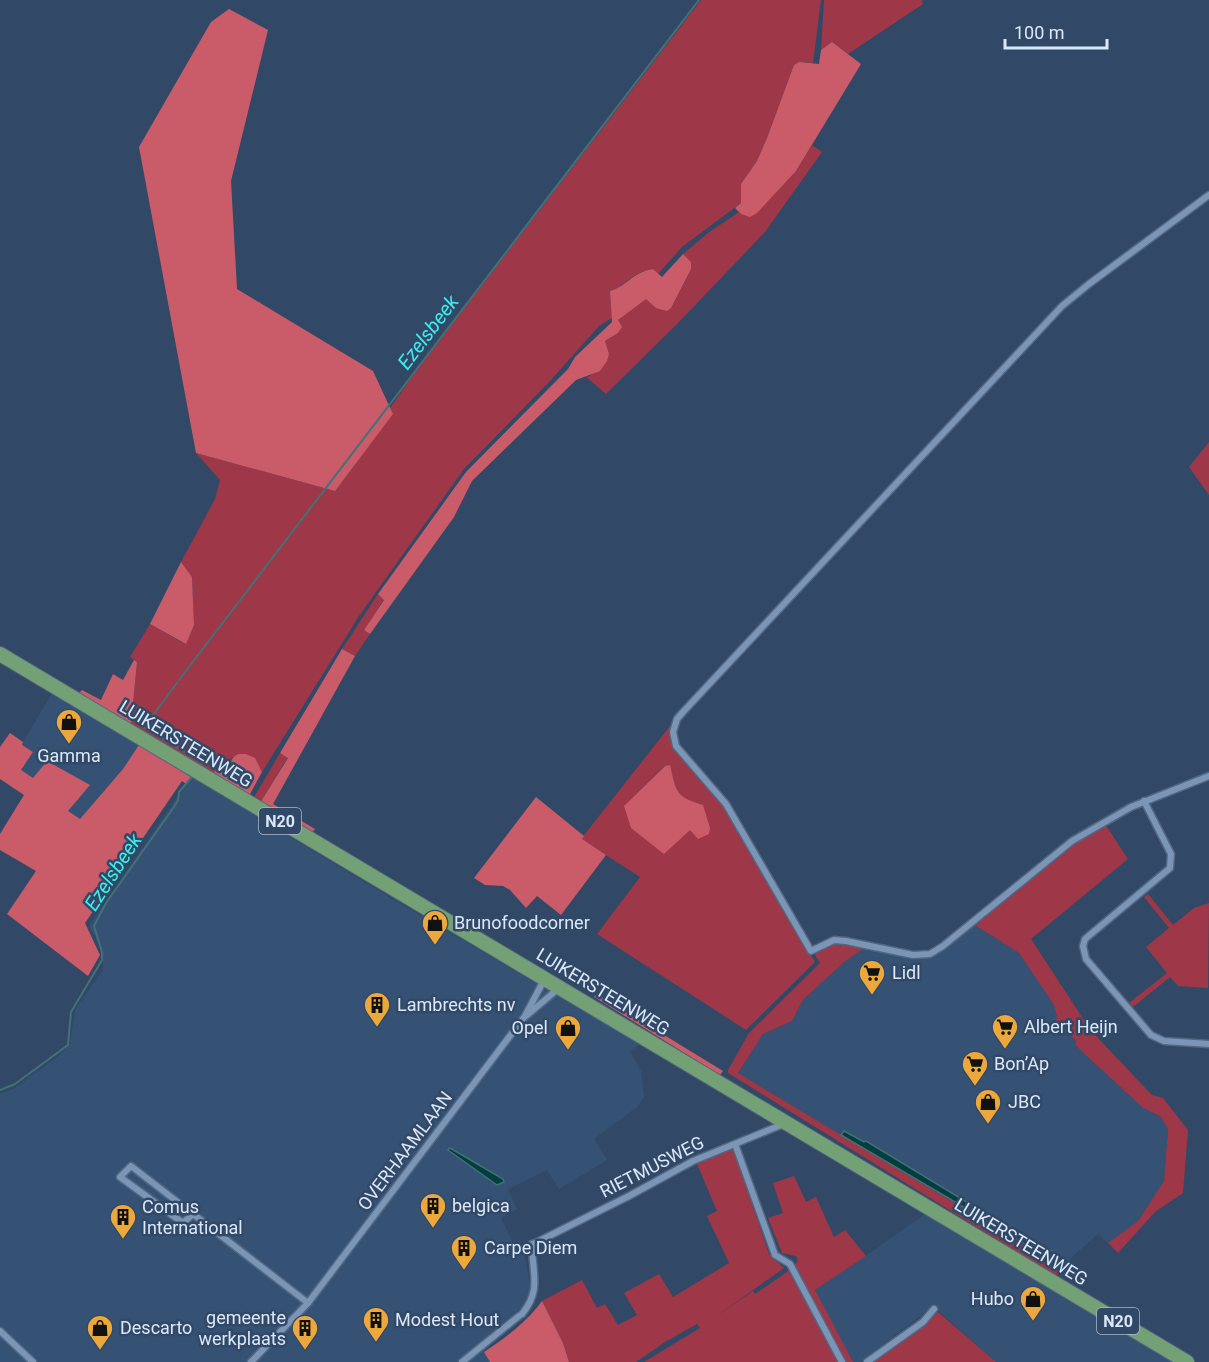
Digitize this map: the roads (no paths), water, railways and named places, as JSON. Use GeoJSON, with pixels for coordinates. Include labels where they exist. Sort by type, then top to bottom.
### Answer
{"type":"FeatureCollection","features":[{"type":"Feature","properties":{"kind":"main road","name":"LUIKERSTEENWEG"},"geometry":{"type":"LineString","coordinates":[[0,654],[1187,1362]]}},
{"type":"Feature","properties":{"kind":"street"},"geometry":{"type":"LineString","coordinates":[[1209,195],[1062,306],[683,712],[677,719],[673,732],[676,746],[715,790],[735,819],[811,951],[834,940],[913,955],[930,954],[943,946],[1072,841],[1131,807],[1209,776]]}},
{"type":"Feature","properties":{"kind":"street"},"geometry":{"type":"LineString","coordinates":[[1144,801],[1171,854],[1170,868],[1085,939],[1083,946],[1086,959],[1151,1035],[1164,1041],[1209,1044]]}},
{"type":"Feature","properties":{"kind":"street","name":"OVERHAAMLAAN"},"geometry":{"type":"LineString","coordinates":[[251,1362],[308,1303],[525,1016],[545,978]]}},
{"type":"Feature","properties":{"kind":"street","name":"OVERHAAMLAAN"},"geometry":{"type":"LineString","coordinates":[[525,1016],[560,987]]}},
{"type":"Feature","properties":{"kind":"street","name":"RIETMUSWEG"},"geometry":{"type":"LineString","coordinates":[[525,1248],[693,1161],[787,1122]]}},
{"type":"Feature","properties":{"kind":"street"},"geometry":{"type":"LineString","coordinates":[[735,1144],[775,1255],[789,1264],[842,1362]]}},
{"type":"Feature","properties":{"kind":"street"},"geometry":{"type":"LineString","coordinates":[[193,1214],[183,1223],[120,1177],[131,1166],[308,1303]]}},
{"type":"Feature","properties":{"kind":"street"},"geometry":{"type":"LineString","coordinates":[[462,1362],[520,1315],[530,1304],[535,1282],[532,1244]]}},
{"type":"Feature","properties":{"kind":"street"},"geometry":{"type":"LineString","coordinates":[[867,1362],[923,1322],[934,1309]]}},
{"type":"Feature","properties":{"kind":"street"},"geometry":{"type":"LineString","coordinates":[[0,1331],[33,1362]]}},
{"type":"Feature","properties":{"kind":"waterway","name":"Ezelsbeek"},"geometry":{"type":"LineString","coordinates":[[179,680],[699,0]]}},
{"type":"Feature","properties":{"kind":"waterway","name":"Ezelsbeek"},"geometry":{"type":"LineString","coordinates":[[177,683],[145,726],[146,729],[202,762],[201,765]]}},
{"type":"Feature","properties":{"kind":"waterway","name":"Ezelsbeek"},"geometry":{"type":"LineString","coordinates":[[0,1090],[15,1084],[68,1045],[71,1012],[102,960],[102,952],[94,926],[106,903],[174,807],[179,792],[192,777]]}},
{"type":"Feature","properties":{"kind":"place","name":"Gamma"},"geometry":{"type":"Point","coordinates":[69,745]}},
{"type":"Feature","properties":{"kind":"place","name":"Brunofoodcorner"},"geometry":{"type":"Point","coordinates":[435,946]}},
{"type":"Feature","properties":{"kind":"place","name":"Lidl"},"geometry":{"type":"Point","coordinates":[872,996]}},
{"type":"Feature","properties":{"kind":"place","name":"Lambrechts nv"},"geometry":{"type":"Point","coordinates":[377,1028]}},
{"type":"Feature","properties":{"kind":"place","name":"Albert Heijn"},"geometry":{"type":"Point","coordinates":[1005,1050]}},
{"type":"Feature","properties":{"kind":"place","name":"Opel"},"geometry":{"type":"Point","coordinates":[568,1051]}},
{"type":"Feature","properties":{"kind":"place","name":"Bon’Ap"},"geometry":{"type":"Point","coordinates":[975,1087]}},
{"type":"Feature","properties":{"kind":"place","name":"JBC"},"geometry":{"type":"Point","coordinates":[988,1125]}},
{"type":"Feature","properties":{"kind":"place","name":"belgica"},"geometry":{"type":"Point","coordinates":[433,1229]}},
{"type":"Feature","properties":{"kind":"place","name":"Comus International"},"geometry":{"type":"Point","coordinates":[123,1240]}},
{"type":"Feature","properties":{"kind":"place","name":"Carpe Diem"},"geometry":{"type":"Point","coordinates":[464,1271]}},
{"type":"Feature","properties":{"kind":"place","name":"Hubo"},"geometry":{"type":"Point","coordinates":[1033,1322]}},
{"type":"Feature","properties":{"kind":"place","name":"Modest Hout"},"geometry":{"type":"Point","coordinates":[376,1343]}},
{"type":"Feature","properties":{"kind":"place","name":"Descarto"},"geometry":{"type":"Point","coordinates":[100,1351]}},
{"type":"Feature","properties":{"kind":"place","name":"gemeente werkplaats"},"geometry":{"type":"Point","coordinates":[305,1351]}}]}
